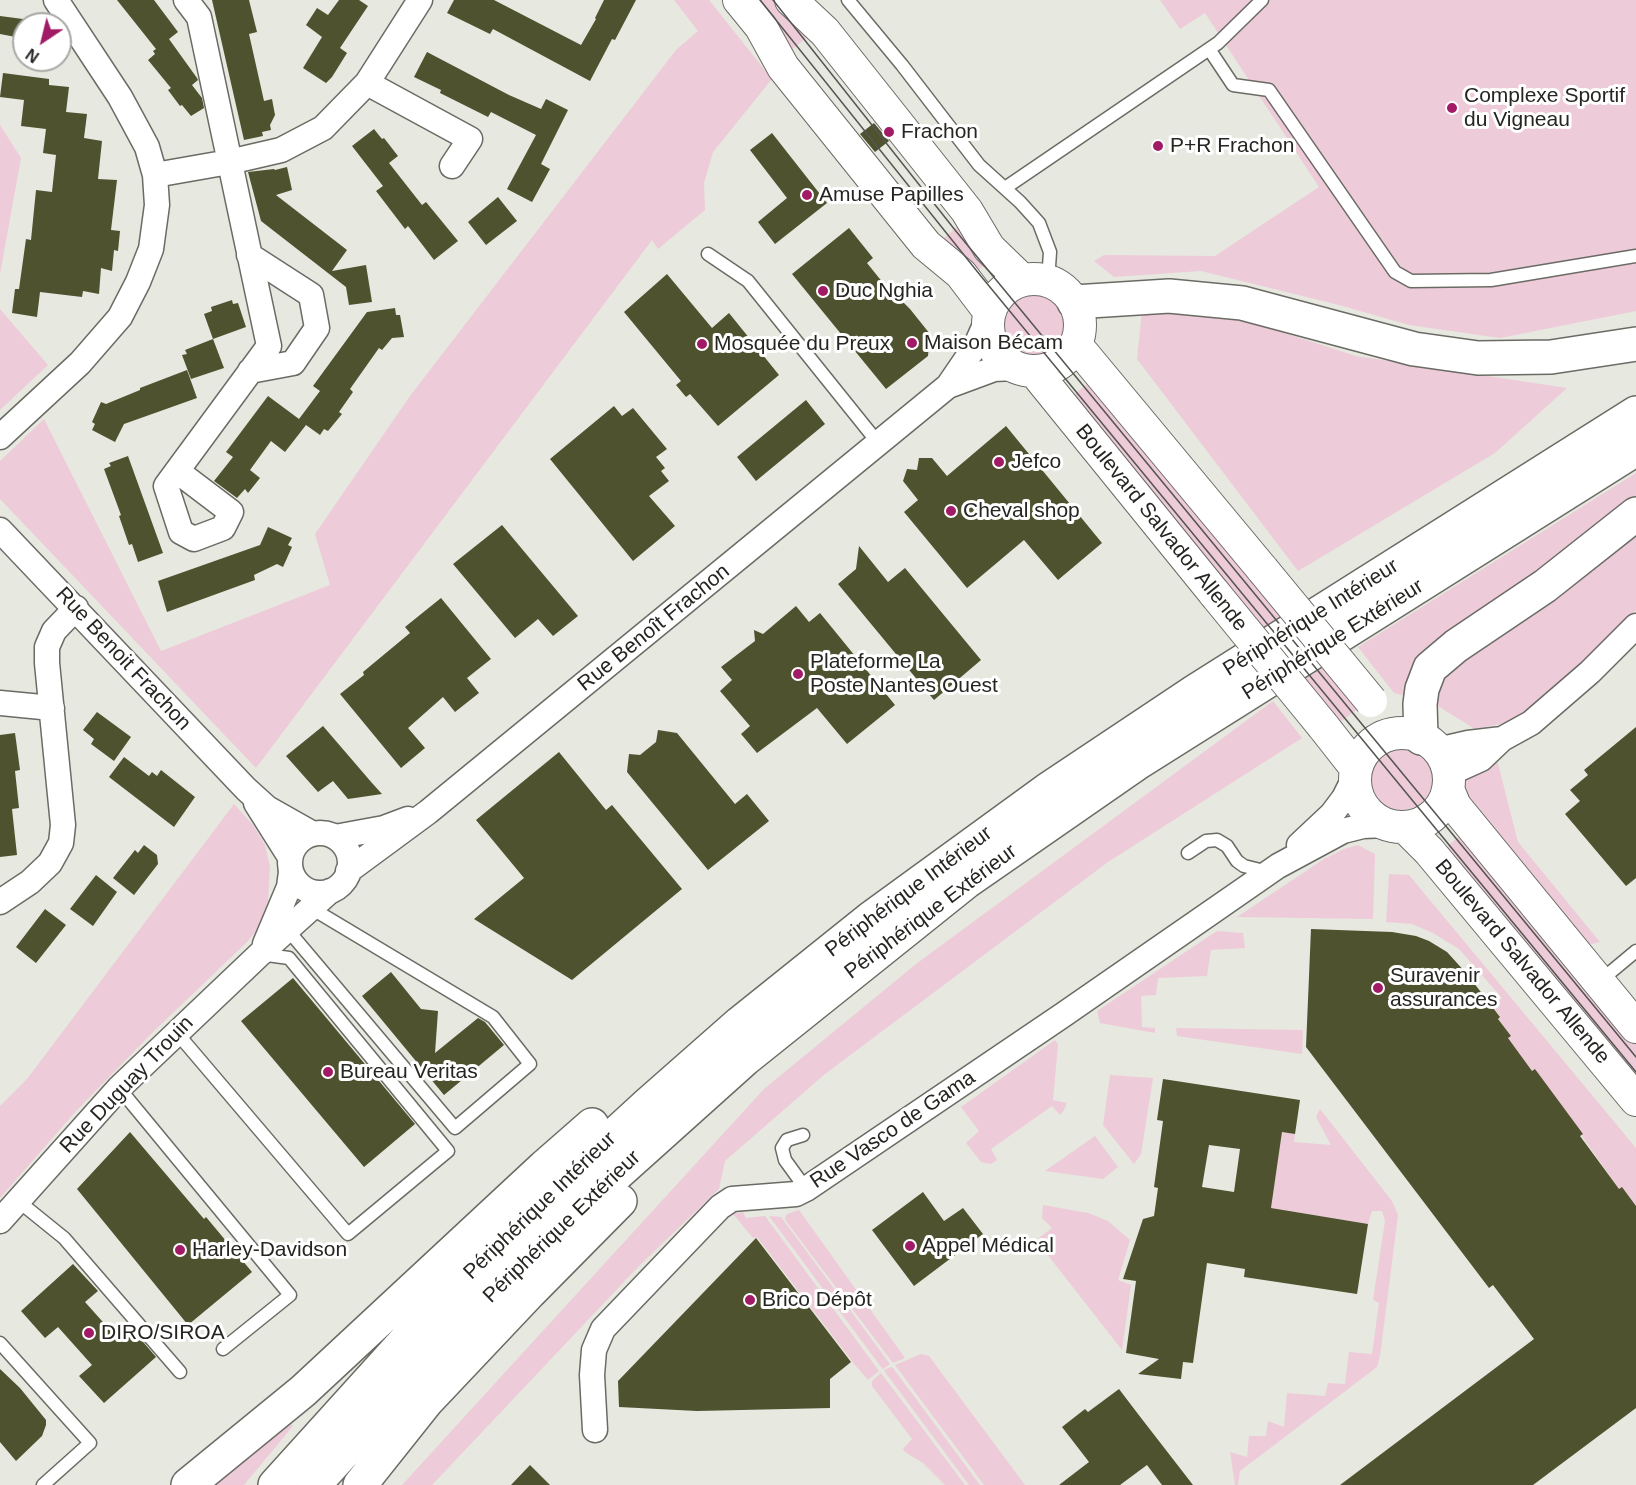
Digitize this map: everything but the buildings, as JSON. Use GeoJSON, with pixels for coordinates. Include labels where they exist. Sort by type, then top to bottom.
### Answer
{"type":"FeatureCollection","features":[{"type":"Feature","properties":{"kind":"highway"},"geometry":{"type":"LineString","coordinates":[[1074,302],[1168,296],[1242,303],[1414,349],[1478,358],[1551,357],[1636,344]]}},
{"type":"Feature","properties":{"kind":"highway","name":"Périphérique Intérieur"},"geometry":{"type":"LineString","coordinates":[[274,1485],[380,1366],[477,1265],[574,1172],[740,1023],[871,918],[1047,790],[1194,692],[1636,413]]}},
{"type":"Feature","properties":{"kind":"highway","name":"Périphérique Extérieur"},"geometry":{"type":"LineString","coordinates":[[314,1485],[377,1413],[449,1337],[599,1190],[745,1059],[966,882],[1139,762],[1636,449]]}},
{"type":"Feature","properties":{"kind":"highway"},"geometry":{"type":"LineString","coordinates":[[1431,757],[1422,689],[1430,668],[1456,646],[1545,586],[1636,514]]}},
{"type":"Feature","properties":{"kind":"highway"},"geometry":{"type":"LineString","coordinates":[[360,1485],[426,1402],[604,1216],[730,1099],[844,999],[858,967]]}},
{"type":"Feature","properties":{"kind":"highway"},"geometry":{"type":"LineString","coordinates":[[188,1485],[303,1391],[544,1167],[632,1091],[647,1079],[679,1076]]}},
{"type":"Feature","properties":{"kind":"highway"},"geometry":{"type":"LineString","coordinates":[[374,1485],[389,1463],[388,1449]]}},
{"type":"Feature","properties":{"kind":"street"},"geometry":{"type":"LineString","coordinates":[[0,437],[80,363],[120,317],[138,282],[151,249],[157,205],[155,175],[147,147],[120,97],[56,0]]}},
{"type":"Feature","properties":{"kind":"street"},"geometry":{"type":"LineString","coordinates":[[177,471],[269,346],[199,17],[186,0]]}},
{"type":"Feature","properties":{"kind":"street"},"geometry":{"type":"LineString","coordinates":[[155,175],[281,150],[323,128],[367,82],[420,0]]}},
{"type":"Feature","properties":{"kind":"street"},"geometry":{"type":"LineString","coordinates":[[739,0],[760,27],[783,67],[918,237],[961,274],[988,314],[988,334],[993,349],[1003,360],[1024,370]]}},
{"type":"Feature","properties":{"kind":"street"},"geometry":{"type":"LineString","coordinates":[[791,0],[825,32],[968,211],[989,248],[1035,280],[1059,286],[1074,302],[1081,324],[1076,345],[1064,361],[1055,367],[1024,370],[994,369],[948,386]]}},
{"type":"Feature","properties":{"kind":"street"},"geometry":{"type":"LineString","coordinates":[[367,82],[470,139],[452,166]]}},
{"type":"Feature","properties":{"kind":"street"},"geometry":{"type":"LineString","coordinates":[[249,255],[311,295],[317,328],[293,363],[250,371]]}},
{"type":"Feature","properties":{"kind":"street"},"geometry":{"type":"LineString","coordinates":[[879,444],[948,386],[976,345],[997,296],[1004,289],[1035,280]]}},
{"type":"Feature","properties":{"kind":"street"},"geometry":{"type":"LineString","coordinates":[[1076,345],[1371,701],[1431,757],[1455,806],[1636,1027]]}},
{"type":"Feature","properties":{"kind":"street","name":"Boulevard Salvador Allende"},"geometry":{"type":"LineString","coordinates":[[1024,370],[1215,594],[1323,726],[1356,772]]}},
{"type":"Feature","properties":{"kind":"street","name":"Rue Benoît Frachon"},"geometry":{"type":"LineString","coordinates":[[428,812],[879,444]]}},
{"type":"Feature","properties":{"kind":"street","name":"Rue Benoit Frachon"},"geometry":{"type":"LineString","coordinates":[[0,530],[246,789],[267,808],[324,835]]}},
{"type":"Feature","properties":{"kind":"street"},"geometry":{"type":"LineString","coordinates":[[0,902],[30,882],[50,864],[61,843],[63,825],[46,663],[47,647],[54,631],[76,608]]}},
{"type":"Feature","properties":{"kind":"street"},"geometry":{"type":"LineString","coordinates":[[1431,757],[1444,802],[1436,813],[1417,825],[1396,826],[1373,818],[1362,806],[1356,792],[1356,772],[1361,756],[1368,747],[1387,735],[1431,757],[1481,759],[1502,739],[1531,723],[1590,672],[1636,626]]}},
{"type":"Feature","properties":{"kind":"street"},"geometry":{"type":"LineString","coordinates":[[0,703],[52,708]]}},
{"type":"Feature","properties":{"kind":"street","name":"Rue Vasco de Gama"},"geometry":{"type":"LineString","coordinates":[[1274,869],[1332,814],[1344,798],[1356,772]]}},
{"type":"Feature","properties":{"kind":"street","name":"Rue Benoit Frachon"},"geometry":{"type":"LineString","coordinates":[[246,789],[291,864]]}},
{"type":"Feature","properties":{"kind":"street"},"geometry":{"type":"LineString","coordinates":[[428,812],[348,871],[338,886],[330,891],[321,892],[302,887],[296,880],[291,864],[298,842],[324,835],[384,828],[428,812]]}},
{"type":"Feature","properties":{"kind":"street","name":"Rue Vasco de Gama"},"geometry":{"type":"LineString","coordinates":[[595,1430],[592,1375],[594,1350],[598,1339],[608,1323],[720,1206],[740,1198],[796,1194],[806,1189],[1274,869],[1343,831],[1363,826],[1396,826]]}},
{"type":"Feature","properties":{"kind":"street","name":"Boulevard Salvador Allende"},"geometry":{"type":"LineString","coordinates":[[1396,826],[1429,851],[1636,1100]]}},
{"type":"Feature","properties":{"kind":"street"},"geometry":{"type":"LineString","coordinates":[[324,835],[342,843],[350,861],[348,871]]}},
{"type":"Feature","properties":{"kind":"street","name":"Rue Duguay Trouin"},"geometry":{"type":"LineString","coordinates":[[260,954],[289,887],[291,864]]}},
{"type":"Feature","properties":{"kind":"street","name":"Rue Duguay Trouin"},"geometry":{"type":"LineString","coordinates":[[0,1221],[119,1088],[330,891]]}},
{"type":"Feature","properties":{"kind":"lane"},"geometry":{"type":"LineString","coordinates":[[848,0],[902,65],[979,165],[1039,223],[1047,239],[1050,252],[1035,280]]}},
{"type":"Feature","properties":{"kind":"lane"},"geometry":{"type":"LineString","coordinates":[[1005,188],[1209,49],[1262,0]]}},
{"type":"Feature","properties":{"kind":"lane"},"geometry":{"type":"LineString","coordinates":[[1209,49],[1233,85],[1269,90],[1395,272],[1412,281],[1491,279],[1636,255]]}},
{"type":"Feature","properties":{"kind":"lane"},"geometry":{"type":"LineString","coordinates":[[708,255],[748,281],[879,444]]}},
{"type":"Feature","properties":{"kind":"lane"},"geometry":{"type":"LineString","coordinates":[[1188,854],[1206,841],[1217,840],[1227,846],[1237,861],[1244,866],[1274,869]]}},
{"type":"Feature","properties":{"kind":"lane"},"geometry":{"type":"LineString","coordinates":[[287,929],[455,1128],[530,1064],[493,1017],[311,908]]}},
{"type":"Feature","properties":{"kind":"lane"},"geometry":{"type":"LineString","coordinates":[[1599,981],[1636,951]]}},
{"type":"Feature","properties":{"kind":"lane"},"geometry":{"type":"LineString","coordinates":[[177,1033],[348,1234],[448,1151],[289,958],[260,954]]}},
{"type":"Feature","properties":{"kind":"lane"},"geometry":{"type":"LineString","coordinates":[[119,1088],[290,1295],[223,1349]]}},
{"type":"Feature","properties":{"kind":"lane"},"geometry":{"type":"LineString","coordinates":[[803,1135],[787,1140],[782,1148],[785,1160],[806,1189]]}},
{"type":"Feature","properties":{"kind":"lane"},"geometry":{"type":"LineString","coordinates":[[17,1200],[64,1238],[180,1372]]}},
{"type":"Feature","properties":{"kind":"lane"},"geometry":{"type":"LineString","coordinates":[[0,1343],[90,1443],[43,1485]]}},
{"type":"Feature","properties":{"kind":"shaded area"},"geometry":{"type":"Polygon","coordinates":[[[674,0],[709,0],[772,79],[713,152],[704,183],[705,210],[658,249],[652,240],[256,768],[0,499],[0,461],[44,419],[161,651],[330,585],[315,534],[410,396],[676,50],[698,31],[674,0]]]}},
{"type":"Feature","properties":{"kind":"shaded area"},"geometry":{"type":"Polygon","coordinates":[[[749,0],[783,0],[815,31],[785,55],[749,0]]]}},
{"type":"Feature","properties":{"kind":"shaded area","name":"Complexe Sportif du Vigneau"},"geometry":{"type":"Polygon","coordinates":[[[1160,0],[1636,0],[1636,311],[1500,338],[1409,325],[1201,271],[1114,277],[1094,261],[1104,255],[1215,256],[1319,187],[1205,13],[1180,29],[1160,0]]]}},
{"type":"Feature","properties":{"kind":"shaded area"},"geometry":{"type":"Polygon","coordinates":[[[0,125],[21,158],[0,274],[0,125]]]}},
{"type":"Feature","properties":{"kind":"shaded area"},"geometry":{"type":"Polygon","coordinates":[[[966,219],[990,260],[971,276],[936,245],[966,219]]]}},
{"type":"Feature","properties":{"kind":"shaded area"},"geometry":{"type":"Polygon","coordinates":[[[1036,292],[1048,294],[1059,301],[1066,312],[1068,324],[1066,336],[1059,347],[1048,354],[1036,356],[1024,354],[1013,347],[1006,336],[1004,324],[1006,312],[1013,301],[1024,294],[1036,292]]]}},
{"type":"Feature","properties":{"kind":"shaded area"},"geometry":{"type":"Polygon","coordinates":[[[0,309],[48,365],[0,410],[0,309]]]}},
{"type":"Feature","properties":{"kind":"shaded area"},"geometry":{"type":"Polygon","coordinates":[[[1142,311],[1247,321],[1356,356],[1567,388],[1495,453],[1298,571],[1137,359],[1142,311]]]}},
{"type":"Feature","properties":{"kind":"shaded area"},"geometry":{"type":"Polygon","coordinates":[[[1091,381],[1360,707],[1338,724],[1070,398],[1091,381]]]}},
{"type":"Feature","properties":{"kind":"shaded area"},"geometry":{"type":"Polygon","coordinates":[[[1636,473],[1636,610],[1553,693],[1516,721],[1475,729],[1433,703],[1394,693],[1358,647],[1636,473]]]}},
{"type":"Feature","properties":{"kind":"shaded area"},"geometry":{"type":"Polygon","coordinates":[[[1273,701],[1302,738],[1108,862],[825,1074],[725,1161],[719,1189],[638,1267],[432,1485],[402,1485],[764,1089],[916,964],[1273,701]]]}},
{"type":"Feature","properties":{"kind":"shaded area"},"geometry":{"type":"Polygon","coordinates":[[[1395,746],[1407,746],[1424,755],[1431,766],[1433,778],[1431,790],[1424,801],[1407,810],[1395,810],[1383,805],[1374,796],[1369,784],[1369,772],[1374,760],[1383,751],[1395,746]]]}},
{"type":"Feature","properties":{"kind":"shaded area"},"geometry":{"type":"Polygon","coordinates":[[[1497,760],[1518,842],[1600,942],[1583,946],[1461,791],[1466,779],[1497,760]]]}},
{"type":"Feature","properties":{"kind":"shaded area"},"geometry":{"type":"Polygon","coordinates":[[[234,804],[253,825],[265,845],[270,867],[268,901],[257,930],[77,1110],[0,1198],[0,1106],[27,1079],[234,804]]]}},
{"type":"Feature","properties":{"kind":"shaded area"},"geometry":{"type":"Polygon","coordinates":[[[1464,832],[1636,1041],[1636,1084],[1443,850],[1464,832]]]}},
{"type":"Feature","properties":{"kind":"shaded area"},"geometry":{"type":"Polygon","coordinates":[[[1358,845],[1375,854],[1373,919],[1237,917],[1324,859],[1358,845]]]}},
{"type":"Feature","properties":{"kind":"shaded area"},"geometry":{"type":"Polygon","coordinates":[[[1389,874],[1409,875],[1636,1148],[1636,1206],[1622,1187],[1619,1189],[1535,1069],[1532,1071],[1508,1038],[1511,1036],[1498,1019],[1500,1016],[1492,1006],[1502,998],[1459,949],[1433,933],[1412,924],[1386,922],[1389,874]]]}},
{"type":"Feature","properties":{"kind":"shaded area"},"geometry":{"type":"Polygon","coordinates":[[[1217,931],[1243,933],[1245,948],[1211,950],[1207,976],[1158,978],[1156,995],[1141,996],[1142,1027],[1155,1028],[1155,1033],[1100,1023],[1097,1011],[1217,931]]]}},
{"type":"Feature","properties":{"kind":"shaded area"},"geometry":{"type":"Polygon","coordinates":[[[1176,1028],[1303,1030],[1302,1054],[1177,1036],[1176,1028]]]}},
{"type":"Feature","properties":{"kind":"shaded area"},"geometry":{"type":"Polygon","coordinates":[[[1055,1040],[1058,1045],[1053,1100],[1067,1103],[1064,1110],[1060,1115],[1052,1106],[991,1149],[997,1160],[991,1164],[981,1162],[966,1143],[979,1131],[961,1107],[1055,1040]]]}},
{"type":"Feature","properties":{"kind":"shaded area"},"geometry":{"type":"Polygon","coordinates":[[[1110,1075],[1153,1078],[1141,1154],[1134,1164],[1103,1125],[1110,1075]]]}},
{"type":"Feature","properties":{"kind":"shaded area"},"geometry":{"type":"Polygon","coordinates":[[[1320,1109],[1392,1201],[1398,1215],[1380,1356],[1377,1367],[1240,1471],[1238,1485],[1235,1485],[1230,1452],[1247,1457],[1249,1436],[1266,1436],[1268,1421],[1284,1427],[1287,1393],[1325,1396],[1328,1383],[1345,1384],[1349,1352],[1372,1354],[1379,1303],[1373,1300],[1385,1221],[1382,1211],[1372,1211],[1368,1224],[1271,1208],[1282,1132],[1295,1134],[1294,1142],[1331,1145],[1316,1117],[1320,1109]]]}},
{"type":"Feature","properties":{"kind":"shaded area"},"geometry":{"type":"Polygon","coordinates":[[[1095,1136],[1118,1167],[1103,1179],[1045,1171],[1095,1136]]]}},
{"type":"Feature","properties":{"kind":"shaded area"},"geometry":{"type":"Polygon","coordinates":[[[1043,1205],[1088,1213],[1108,1221],[1130,1240],[1118,1280],[1131,1285],[1122,1350],[1036,1240],[1052,1228],[1042,1218],[1043,1205]]]}},
{"type":"Feature","properties":{"kind":"shaded area"},"geometry":{"type":"Polygon","coordinates":[[[799,1210],[905,1358],[893,1363],[786,1221],[787,1214],[799,1210]]]}},
{"type":"Feature","properties":{"kind":"shaded area"},"geometry":{"type":"Polygon","coordinates":[[[743,1212],[746,1218],[765,1216],[879,1371],[868,1380],[757,1237],[753,1238],[733,1214],[743,1212]]]}},
{"type":"Feature","properties":{"kind":"shaded area"},"geometry":{"type":"Polygon","coordinates":[[[769,1216],[781,1217],[890,1364],[883,1369],[881,1367],[769,1216]]]}},
{"type":"Feature","properties":{"kind":"shaded area"},"geometry":{"type":"Polygon","coordinates":[[[921,1354],[929,1356],[1025,1485],[984,1485],[895,1365],[921,1354]]]}},
{"type":"Feature","properties":{"kind":"shaded area"},"geometry":{"type":"Polygon","coordinates":[[[891,1367],[980,1485],[969,1485],[885,1372],[884,1370],[891,1367]]]}},
{"type":"Feature","properties":{"kind":"shaded area"},"geometry":{"type":"Polygon","coordinates":[[[881,1373],[965,1485],[945,1485],[923,1463],[905,1452],[903,1449],[912,1439],[872,1386],[872,1381],[881,1373]]]}},
{"type":"Feature","properties":{"kind":"shaded area"},"geometry":{"type":"Polygon","coordinates":[[[288,1421],[293,1426],[244,1485],[213,1485],[288,1421]]]}},
{"type":"Feature","properties":{"kind":"tram line"},"geometry":{"type":"LineString","coordinates":[[760,0],[980,275],[1636,1072]]}},
{"type":"Feature","properties":{"kind":"tram line"},"geometry":{"type":"LineString","coordinates":[[773,0],[955,230],[1636,1057]]}},
{"type":"Feature","properties":{"kind":"place","name":"Complexe Sportif du Vigneau"},"geometry":{"type":"Point","coordinates":[1452,108]}},
{"type":"Feature","properties":{"kind":"place","name":"Frachon"},"geometry":{"type":"Point","coordinates":[889,132]}},
{"type":"Feature","properties":{"kind":"place","name":"P+R Frachon"},"geometry":{"type":"Point","coordinates":[1158,146]}},
{"type":"Feature","properties":{"kind":"place","name":"Amuse Papilles"},"geometry":{"type":"Point","coordinates":[807,195]}},
{"type":"Feature","properties":{"kind":"place","name":"Duc Nghia"},"geometry":{"type":"Point","coordinates":[823,291]}},
{"type":"Feature","properties":{"kind":"place","name":"Maison Bécam"},"geometry":{"type":"Point","coordinates":[912,343]}},
{"type":"Feature","properties":{"kind":"place","name":"Mosquée du Preux"},"geometry":{"type":"Point","coordinates":[702,344]}},
{"type":"Feature","properties":{"kind":"place","name":"Jefco"},"geometry":{"type":"Point","coordinates":[999,462]}},
{"type":"Feature","properties":{"kind":"place","name":"Cheval shop"},"geometry":{"type":"Point","coordinates":[951,511]}},
{"type":"Feature","properties":{"kind":"place","name":"Plateforme La Poste Nantes Ouest"},"geometry":{"type":"Point","coordinates":[798,674]}},
{"type":"Feature","properties":{"kind":"place","name":"Suravenir assurances"},"geometry":{"type":"Point","coordinates":[1378,988]}},
{"type":"Feature","properties":{"kind":"place","name":"Bureau Veritas"},"geometry":{"type":"Point","coordinates":[328,1072]}},
{"type":"Feature","properties":{"kind":"place","name":"Appel Médical"},"geometry":{"type":"Point","coordinates":[910,1246]}},
{"type":"Feature","properties":{"kind":"place","name":"Harley-Davidson"},"geometry":{"type":"Point","coordinates":[180,1250]}},
{"type":"Feature","properties":{"kind":"place","name":"Brico Dépôt"},"geometry":{"type":"Point","coordinates":[750,1300]}},
{"type":"Feature","properties":{"kind":"place","name":"DIRO/SIROA"},"geometry":{"type":"Point","coordinates":[89,1333]}}]}
